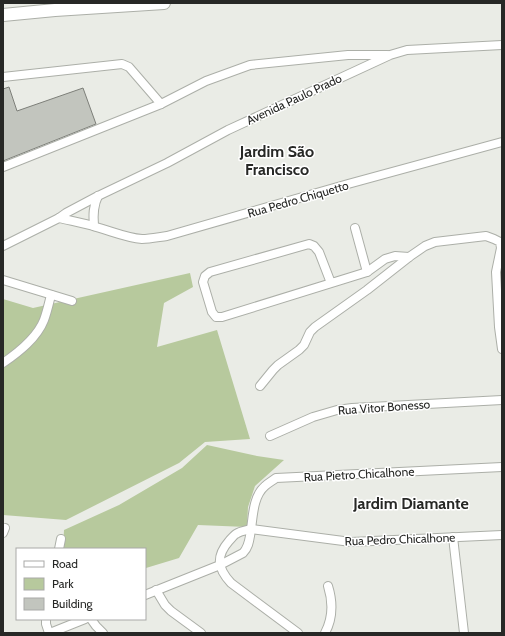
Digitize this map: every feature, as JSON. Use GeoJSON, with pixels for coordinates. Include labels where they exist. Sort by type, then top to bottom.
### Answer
{"type":"FeatureCollection","features":[{"type":"Feature","properties":{"kind":"highway"},"geometry":{"type":"LineString","coordinates":[[3,16],[55,10],[164,3]]}},
{"type":"Feature","properties":{"kind":"street","name":"Avenida Paulo Prado"},"geometry":{"type":"LineString","coordinates":[[3,246],[59,218],[98,196],[167,163],[228,130],[390,55],[407,50],[502,45]]}},
{"type":"Feature","properties":{"kind":"street"},"geometry":{"type":"LineString","coordinates":[[3,167],[161,104],[206,81],[250,65],[348,55],[390,55]]}},
{"type":"Feature","properties":{"kind":"street"},"geometry":{"type":"LineString","coordinates":[[348,55],[362,59],[369,64]]}},
{"type":"Feature","properties":{"kind":"street"},"geometry":{"type":"LineString","coordinates":[[3,77],[122,64],[129,67],[161,104]]}},
{"type":"Feature","properties":{"kind":"street","name":"Rua Pedro Chiquetto"},"geometry":{"type":"LineString","coordinates":[[59,218],[142,239],[167,236],[502,142]]}},
{"type":"Feature","properties":{"kind":"street"},"geometry":{"type":"LineString","coordinates":[[94,226],[93,212],[98,196]]}},
{"type":"Feature","properties":{"kind":"street"},"geometry":{"type":"LineString","coordinates":[[75,222],[73,214],[77,207]]}},
{"type":"Feature","properties":{"kind":"street"},"geometry":{"type":"LineString","coordinates":[[355,228],[367,272]]}},
{"type":"Feature","properties":{"kind":"street"},"geometry":{"type":"LineString","coordinates":[[260,386],[272,370],[300,350],[307,340],[310,332],[315,327],[367,290],[409,257],[425,246],[435,242],[486,236],[500,242],[501,248],[496,272],[501,346]]}},
{"type":"Feature","properties":{"kind":"street"},"geometry":{"type":"LineString","coordinates":[[331,283],[319,252],[314,246],[309,244],[210,272],[205,276],[203,282],[212,312],[216,317],[222,317],[367,272],[385,259],[395,256],[409,257]]}},
{"type":"Feature","properties":{"kind":"street"},"geometry":{"type":"LineString","coordinates":[[3,280],[72,301]]}},
{"type":"Feature","properties":{"kind":"street"},"geometry":{"type":"LineString","coordinates":[[3,363],[19,351],[35,335],[44,321],[51,295]]}},
{"type":"Feature","properties":{"kind":"street","name":"Rua Vitor Bonesso"},"geometry":{"type":"LineString","coordinates":[[270,436],[314,416],[337,410],[502,400]]}},
{"type":"Feature","properties":{"kind":"street","name":"Rua Pietro Chicalhone"},"geometry":{"type":"LineString","coordinates":[[146,594],[220,565],[240,555],[246,550],[249,543],[257,497],[264,486],[276,478],[502,467]]}},
{"type":"Feature","properties":{"kind":"street"},"geometry":{"type":"LineString","coordinates":[[251,529],[236,533],[226,544],[220,555],[220,565],[225,577],[298,633]]}},
{"type":"Feature","properties":{"kind":"street","name":"Rua Pedro Chicalhone"},"geometry":{"type":"LineString","coordinates":[[251,529],[351,542],[502,535]]}},
{"type":"Feature","properties":{"kind":"street"},"geometry":{"type":"LineString","coordinates":[[453,537],[464,633]]}},
{"type":"Feature","properties":{"kind":"street"},"geometry":{"type":"LineString","coordinates":[[59,548],[61,539]]}},
{"type":"Feature","properties":{"kind":"street"},"geometry":{"type":"LineString","coordinates":[[325,633],[331,612],[331,599],[328,586]]}},
{"type":"Feature","properties":{"kind":"street"},"geometry":{"type":"LineString","coordinates":[[156,590],[164,605],[201,633]]}},
{"type":"Feature","properties":{"kind":"street"},"geometry":{"type":"LineString","coordinates":[[46,620],[50,633],[82,620]]}},
{"type":"Feature","properties":{"kind":"street"},"geometry":{"type":"LineString","coordinates":[[92,620],[103,633]]}},
{"type":"Feature","properties":{"kind":"green space"},"geometry":{"type":"Polygon","coordinates":[[[190,273],[193,287],[164,303],[157,347],[217,330],[250,439],[205,442],[179,463],[66,520],[3,515],[3,299],[33,308],[190,273]]]}},
{"type":"Feature","properties":{"kind":"green space"},"geometry":{"type":"Polygon","coordinates":[[[207,445],[257,456],[284,460],[255,486],[248,507],[247,527],[198,525],[179,558],[146,568],[146,548],[63,548],[64,530],[119,505],[182,468],[207,445]]]}},
{"type":"Feature","properties":{"kind":"building"},"geometry":{"type":"Polygon","coordinates":[[[9,87],[17,111],[83,88],[96,124],[3,161],[3,89],[9,87]]]}},
{"type":"Feature","properties":{"kind":"district","name":"Jardim São Francisco"},"geometry":{"type":"Point","coordinates":[277,160]}},
{"type":"Feature","properties":{"kind":"district","name":"Jardim Diamante"},"geometry":{"type":"Point","coordinates":[411,503]}}]}
